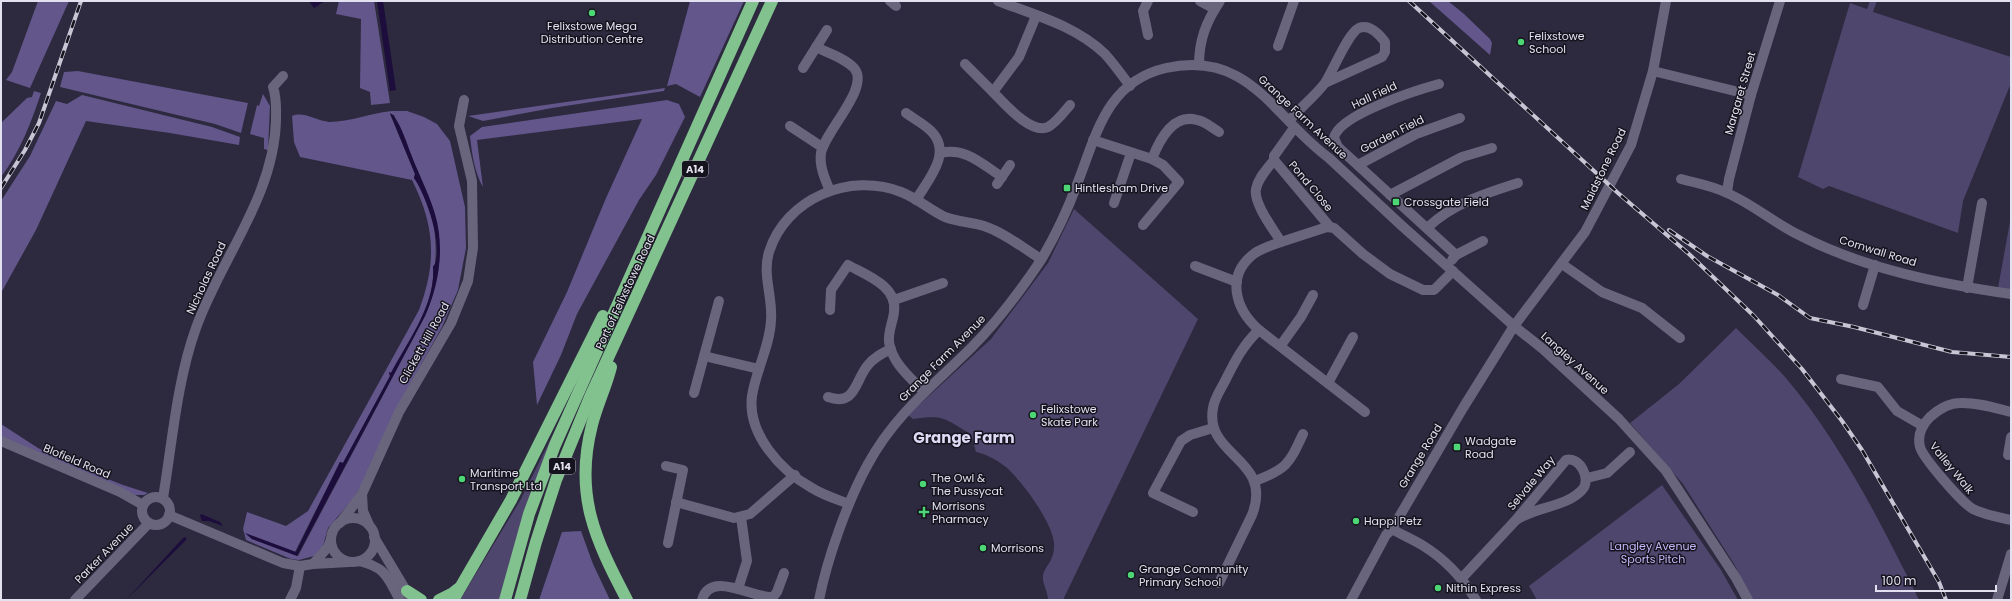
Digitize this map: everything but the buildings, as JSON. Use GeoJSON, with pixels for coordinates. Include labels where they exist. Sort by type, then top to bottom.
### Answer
{"type":"FeatureCollection","features":[{"type":"Feature","properties":{"kind":"highway","name":"Port of Felixstowe Road"},"geometry":{"type":"LineString","coordinates":[[505,600],[529,514],[555,446],[636,260],[753,1]]}},
{"type":"Feature","properties":{"kind":"highway","name":"Port of Felixstowe Road"},"geometry":{"type":"LineString","coordinates":[[520,600],[536,542],[556,480],[590,398],[772,1]]}},
{"type":"Feature","properties":{"kind":"highway"},"geometry":{"type":"LineString","coordinates":[[453,600],[511,500],[610,303],[636,260]]}},
{"type":"Feature","properties":{"kind":"highway"},"geometry":{"type":"LineString","coordinates":[[619,336],[609,376],[592,424],[585,460],[585,477],[586,497],[596,538],[627,600]]}},
{"type":"Feature","properties":{"kind":"highway"},"geometry":{"type":"LineString","coordinates":[[439,600],[453,593],[461,585]]}},
{"type":"Feature","properties":{"kind":"highway"},"geometry":{"type":"LineString","coordinates":[[406,597],[421,600]]}},
{"type":"Feature","properties":{"kind":"street"},"geometry":{"type":"LineString","coordinates":[[998,1],[1062,26],[1091,43],[1108,58],[1130,86]]}},
{"type":"Feature","properties":{"kind":"street"},"geometry":{"type":"LineString","coordinates":[[1148,1],[1143,12],[1148,35]]}},
{"type":"Feature","properties":{"kind":"street"},"geometry":{"type":"LineString","coordinates":[[1199,66],[1201,37],[1217,5],[1200,1]]}},
{"type":"Feature","properties":{"kind":"street"},"geometry":{"type":"LineString","coordinates":[[1278,46],[1294,1]]}},
{"type":"Feature","properties":{"kind":"street","name":"Maidstone Road"},"geometry":{"type":"LineString","coordinates":[[1514,326],[1585,232],[1631,145],[1653,71],[1666,1]]}},
{"type":"Feature","properties":{"kind":"street","name":"Margaret Street"},"geometry":{"type":"LineString","coordinates":[[1727,192],[1751,95],[1780,1]]}},
{"type":"Feature","properties":{"kind":"street"},"geometry":{"type":"LineString","coordinates":[[993,92],[1018,58],[1036,16]]}},
{"type":"Feature","properties":{"kind":"street"},"geometry":{"type":"LineString","coordinates":[[1368,28],[1382,39],[1386,49],[1382,58],[1325,83],[1348,41],[1358,29],[1368,28]]}},
{"type":"Feature","properties":{"kind":"street"},"geometry":{"type":"LineString","coordinates":[[803,68],[827,30]]}},
{"type":"Feature","properties":{"kind":"street"},"geometry":{"type":"LineString","coordinates":[[816,47],[849,64],[857,72],[858,80],[855,92],[822,147],[822,170],[830,191]]}},
{"type":"Feature","properties":{"kind":"street"},"geometry":{"type":"LineString","coordinates":[[965,64],[1027,123],[1038,128],[1045,128],[1052,124],[1070,106]]}},
{"type":"Feature","properties":{"kind":"street","name":"Grange Farm Avenue"},"geometry":{"type":"LineString","coordinates":[[819,600],[827,568],[849,504],[868,464],[887,434],[901,415],[988,331],[1041,259],[1076,188],[1093,140],[1105,112],[1116,98],[1130,86],[1145,76],[1160,70],[1175,67],[1199,66],[1219,69],[1242,79],[1265,96],[1292,124],[1514,326]]}},
{"type":"Feature","properties":{"kind":"street"},"geometry":{"type":"LineString","coordinates":[[1653,71],[1751,95]]}},
{"type":"Feature","properties":{"kind":"street","name":"Nicholas Road"},"geometry":{"type":"LineString","coordinates":[[163,498],[185,365],[196,328],[220,274],[253,210],[263,185],[272,156],[276,131],[277,98],[273,87],[283,76]]}},
{"type":"Feature","properties":{"kind":"street","name":"Pond Close"},"geometry":{"type":"LineString","coordinates":[[1274,160],[1330,227],[1281,242],[1260,206],[1256,193],[1263,174],[1274,160],[1274,156],[1292,124],[1325,83]]}},
{"type":"Feature","properties":{"kind":"street","name":"Hall Field"},"geometry":{"type":"LineString","coordinates":[[1337,145],[1334,138],[1337,130],[1345,123],[1396,97],[1439,84]]}},
{"type":"Feature","properties":{"kind":"street","name":"Clickett Hill Road"},"geometry":{"type":"LineString","coordinates":[[340,523],[362,494],[399,412],[451,323],[468,282],[473,248],[472,181],[459,126],[464,100]]}},
{"type":"Feature","properties":{"kind":"street"},"geometry":{"type":"LineString","coordinates":[[906,113],[933,132],[940,153],[937,165],[916,200]]}},
{"type":"Feature","properties":{"kind":"street","name":"Garden Field"},"geometry":{"type":"LineString","coordinates":[[1358,165],[1416,134],[1460,118]]}},
{"type":"Feature","properties":{"kind":"street"},"geometry":{"type":"LineString","coordinates":[[1152,159],[1165,134],[1180,121],[1190,119],[1200,120],[1219,132]]}},
{"type":"Feature","properties":{"kind":"street"},"geometry":{"type":"LineString","coordinates":[[790,126],[822,147]]}},
{"type":"Feature","properties":{"kind":"street"},"geometry":{"type":"LineString","coordinates":[[1093,140],[1152,159],[1167,169],[1179,182],[1143,225]]}},
{"type":"Feature","properties":{"kind":"street"},"geometry":{"type":"LineString","coordinates":[[1329,158],[1337,145]]}},
{"type":"Feature","properties":{"kind":"street","name":"Grange Farm Avenue"},"geometry":{"type":"LineString","coordinates":[[1337,145],[1456,255]]}},
{"type":"Feature","properties":{"kind":"street"},"geometry":{"type":"LineString","coordinates":[[1390,195],[1462,157],[1492,148]]}},
{"type":"Feature","properties":{"kind":"street"},"geometry":{"type":"LineString","coordinates":[[940,153],[952,151],[961,152],[999,180],[1010,165]]}},
{"type":"Feature","properties":{"kind":"street"},"geometry":{"type":"LineString","coordinates":[[1114,203],[1131,153]]}},
{"type":"Feature","properties":{"kind":"street","name":"Cornwall Road"},"geometry":{"type":"LineString","coordinates":[[1681,179],[1727,192],[1800,236],[1840,254],[1875,265],[1967,288],[2011,294]]}},
{"type":"Feature","properties":{"kind":"street"},"geometry":{"type":"LineString","coordinates":[[1427,228],[1451,210],[1494,191],[1518,183]]}},
{"type":"Feature","properties":{"kind":"street"},"geometry":{"type":"LineString","coordinates":[[849,504],[811,488],[795,475],[760,439],[755,426],[752,397],[771,326],[771,306],[767,268],[772,245],[779,231],[791,215],[811,200],[830,191],[856,186],[874,186],[901,192],[947,218],[989,228],[1041,259]]}},
{"type":"Feature","properties":{"kind":"street"},"geometry":{"type":"LineString","coordinates":[[1967,288],[1982,203]]}},
{"type":"Feature","properties":{"kind":"street"},"geometry":{"type":"LineString","coordinates":[[1330,227],[1340,232],[1362,254],[1385,271],[1423,290],[1434,290],[1450,268],[1456,255],[1484,241]]}},
{"type":"Feature","properties":{"kind":"street"},"geometry":{"type":"LineString","coordinates":[[1281,242],[1262,249],[1250,257],[1243,266],[1237,282],[1236,291],[1240,308],[1247,319],[1259,330],[1281,345],[1364,412]]}},
{"type":"Feature","properties":{"kind":"street"},"geometry":{"type":"LineString","coordinates":[[1562,264],[1602,292],[1642,308],[1680,338]]}},
{"type":"Feature","properties":{"kind":"street"},"geometry":{"type":"LineString","coordinates":[[830,310],[831,290],[848,265],[886,287],[894,300],[894,312],[889,333],[891,349],[899,365],[924,392]]}},
{"type":"Feature","properties":{"kind":"street"},"geometry":{"type":"LineString","coordinates":[[1863,305],[1875,265]]}},
{"type":"Feature","properties":{"kind":"street"},"geometry":{"type":"LineString","coordinates":[[1195,266],[1237,282]]}},
{"type":"Feature","properties":{"kind":"street"},"geometry":{"type":"LineString","coordinates":[[894,300],[943,283]]}},
{"type":"Feature","properties":{"kind":"street"},"geometry":{"type":"LineString","coordinates":[[1281,345],[1301,317],[1313,295]]}},
{"type":"Feature","properties":{"kind":"street"},"geometry":{"type":"LineString","coordinates":[[694,393],[719,301]]}},
{"type":"Feature","properties":{"kind":"street","name":"Langley Avenue"},"geometry":{"type":"LineString","coordinates":[[1514,326],[1543,349],[1620,419],[1666,471],[1736,578],[1748,600]]}},
{"type":"Feature","properties":{"kind":"street","name":"Grange Road"},"geometry":{"type":"LineString","coordinates":[[1352,600],[1386,535],[1392,528],[1463,408],[1514,326]]}},
{"type":"Feature","properties":{"kind":"street"},"geometry":{"type":"LineString","coordinates":[[1219,583],[1254,509],[1256,496],[1255,481],[1248,469],[1218,439],[1213,428],[1212,410],[1242,347],[1259,330]]}},
{"type":"Feature","properties":{"kind":"street"},"geometry":{"type":"LineString","coordinates":[[1328,383],[1353,337]]}},
{"type":"Feature","properties":{"kind":"street"},"geometry":{"type":"LineString","coordinates":[[828,397],[839,400],[850,395],[869,363],[891,349]]}},
{"type":"Feature","properties":{"kind":"street"},"geometry":{"type":"LineString","coordinates":[[704,356],[759,369]]}},
{"type":"Feature","properties":{"kind":"street"},"geometry":{"type":"LineString","coordinates":[[1842,379],[1878,387],[1897,411],[1923,426],[1936,412],[1955,403],[1965,403],[2011,412]]}},
{"type":"Feature","properties":{"kind":"street","name":"Valley Walk"},"geometry":{"type":"LineString","coordinates":[[1923,426],[1919,439],[1922,453],[1963,502],[1982,513],[2011,520]]}},
{"type":"Feature","properties":{"kind":"street"},"geometry":{"type":"LineString","coordinates":[[1193,512],[1153,493],[1179,444],[1190,435],[1213,428]]}},
{"type":"Feature","properties":{"kind":"street"},"geometry":{"type":"LineString","coordinates":[[1255,481],[1277,472],[1288,464],[1303,434]]}},
{"type":"Feature","properties":{"kind":"street"},"geometry":{"type":"LineString","coordinates":[[2008,455],[2011,437]]}},
{"type":"Feature","properties":{"kind":"street","name":"Blofield Road"},"geometry":{"type":"LineString","coordinates":[[1,441],[120,492],[143,505]]}},
{"type":"Feature","properties":{"kind":"street"},"geometry":{"type":"LineString","coordinates":[[1587,478],[1607,473],[1630,452]]}},
{"type":"Feature","properties":{"kind":"street","name":"Selvale Way"},"geometry":{"type":"LineString","coordinates":[[1462,578],[1515,521],[1567,459],[1576,462],[1583,469],[1587,478],[1583,489],[1572,498],[1530,511],[1515,521]]}},
{"type":"Feature","properties":{"kind":"street"},"geometry":{"type":"LineString","coordinates":[[666,466],[683,470],[668,543]]}},
{"type":"Feature","properties":{"kind":"street"},"geometry":{"type":"LineString","coordinates":[[676,502],[734,518],[741,517],[750,514],[795,475]]}},
{"type":"Feature","properties":{"kind":"street"},"geometry":{"type":"LineString","coordinates":[[362,494],[365,520],[406,597]]}},
{"type":"Feature","properties":{"kind":"street"},"geometry":{"type":"LineString","coordinates":[[152,498],[163,498],[169,506],[169,515],[161,524],[149,523],[143,516],[143,505],[152,498]]}},
{"type":"Feature","properties":{"kind":"street"},"geometry":{"type":"LineString","coordinates":[[169,515],[284,563],[300,566],[356,562],[369,554],[374,543],[373,533],[362,521],[357,519],[351,519],[340,523],[332,533],[328,547],[313,564]]}},
{"type":"Feature","properties":{"kind":"street"},"geometry":{"type":"LineString","coordinates":[[738,589],[747,561],[741,517]]}},
{"type":"Feature","properties":{"kind":"street","name":"Parker Avenue"},"geometry":{"type":"LineString","coordinates":[[75,600],[149,523]]}},
{"type":"Feature","properties":{"kind":"street"},"geometry":{"type":"LineString","coordinates":[[1392,528],[1431,551],[1462,578],[1476,600]]}},
{"type":"Feature","properties":{"kind":"street"},"geometry":{"type":"LineString","coordinates":[[331,539],[332,546],[339,557],[379,567],[406,597]]}},
{"type":"Feature","properties":{"kind":"street"},"geometry":{"type":"LineString","coordinates":[[1997,600],[2011,554]]}},
{"type":"Feature","properties":{"kind":"street"},"geometry":{"type":"LineString","coordinates":[[290,600],[296,588],[300,566]]}},
{"type":"Feature","properties":{"kind":"street"},"geometry":{"type":"LineString","coordinates":[[702,600],[703,595],[712,587],[724,586],[773,597],[777,592],[784,574]]}},
{"type":"Feature","properties":{"kind":"green space"},"geometry":{"type":"Polygon","coordinates":[[[1870,1],[1877,1],[1873,12],[2011,57],[2011,83],[1963,201],[1958,233],[1829,186],[1823,189],[1798,177],[1850,3],[1867,9],[1870,1]]]}},
{"type":"Feature","properties":{"kind":"green space"},"geometry":{"type":"Polygon","coordinates":[[[1074,209],[1198,319],[1063,600],[1048,600],[1043,582],[1043,576],[1045,569],[1053,555],[1054,544],[1052,535],[1043,514],[1028,492],[1013,473],[1006,467],[984,454],[976,452],[971,434],[944,419],[931,417],[913,419],[908,415],[991,339],[1048,263],[1074,209]]]}},
{"type":"Feature","properties":{"kind":"green space"},"geometry":{"type":"Polygon","coordinates":[[[2011,216],[2011,290],[1998,288],[2011,216]]]}},
{"type":"Feature","properties":{"kind":"green space"},"geometry":{"type":"Polygon","coordinates":[[[1736,328],[1785,377],[1824,428],[1859,484],[1919,600],[1753,600],[1734,564],[1683,484],[1630,423],[1679,384],[1736,328]]]}},
{"type":"Feature","properties":{"kind":"green space"},"geometry":{"type":"Polygon","coordinates":[[[563,414],[500,600],[460,600],[521,499],[563,414]]]}},
{"type":"Feature","properties":{"kind":"green space","name":"Langley Avenue Sports Pitch"},"geometry":{"type":"Polygon","coordinates":[[[1662,485],[1721,570],[1738,600],[1537,600],[1529,586],[1662,485]]]}},
{"type":"Feature","properties":{"kind":"shaded area"},"geometry":{"type":"Polygon","coordinates":[[[38,1],[69,1],[30,88],[6,80],[12,72],[38,1]]]}},
{"type":"Feature","properties":{"kind":"shaded area"},"geometry":{"type":"Polygon","coordinates":[[[309,1],[325,1],[314,8],[309,1]]]}},
{"type":"Feature","properties":{"kind":"shaded area"},"geometry":{"type":"Polygon","coordinates":[[[339,1],[374,1],[390,103],[371,105],[370,92],[360,88],[361,19],[336,14],[339,1]]]}},
{"type":"Feature","properties":{"kind":"shaded area"},"geometry":{"type":"Polygon","coordinates":[[[377,1],[383,1],[396,90],[390,91],[377,1]]]}},
{"type":"Feature","properties":{"kind":"shaded area"},"geometry":{"type":"Polygon","coordinates":[[[690,1],[744,1],[700,97],[676,84],[667,86],[690,1]]]}},
{"type":"Feature","properties":{"kind":"shaded area"},"geometry":{"type":"Polygon","coordinates":[[[1429,1],[1448,1],[1464,14],[1490,39],[1492,43],[1490,55],[1429,1]]]}},
{"type":"Feature","properties":{"kind":"shaded area"},"geometry":{"type":"Polygon","coordinates":[[[78,71],[248,103],[241,133],[215,124],[60,87],[64,72],[78,71]]]}},
{"type":"Feature","properties":{"kind":"shaded area"},"geometry":{"type":"Polygon","coordinates":[[[665,88],[664,91],[552,108],[483,121],[468,116],[665,88]]]}},
{"type":"Feature","properties":{"kind":"shaded area"},"geometry":{"type":"Polygon","coordinates":[[[34,91],[41,93],[33,115],[14,158],[1,177],[1,123],[27,98],[32,97],[34,91]]]}},
{"type":"Feature","properties":{"kind":"shaded area"},"geometry":{"type":"Polygon","coordinates":[[[263,94],[270,106],[268,150],[264,149],[264,138],[250,134],[257,105],[259,106],[263,94]]]}},
{"type":"Feature","properties":{"kind":"shaded area"},"geometry":{"type":"Polygon","coordinates":[[[82,95],[212,127],[240,137],[239,145],[86,121],[36,230],[1,293],[1,201],[30,156],[56,101],[67,104],[82,95]]]}},
{"type":"Feature","properties":{"kind":"shaded area"},"geometry":{"type":"Polygon","coordinates":[[[667,100],[679,104],[685,117],[656,175],[639,200],[577,314],[561,355],[537,405],[533,362],[567,292],[606,198],[642,119],[477,140],[483,187],[475,169],[470,136],[482,127],[667,100]]]}},
{"type":"Feature","properties":{"kind":"shaded area"},"geometry":{"type":"Polygon","coordinates":[[[407,111],[424,117],[437,124],[450,141],[465,207],[466,248],[458,290],[442,327],[400,402],[369,473],[353,499],[328,528],[323,546],[314,556],[299,560],[291,559],[246,540],[243,529],[247,512],[286,526],[308,511],[419,310],[425,293],[431,260],[429,229],[420,197],[412,180],[300,157],[294,142],[292,116],[306,115],[324,121],[337,122],[384,112],[407,111]],[[390,114],[415,174],[414,178],[425,197],[432,219],[436,241],[436,253],[430,295],[426,309],[413,336],[391,373],[389,372],[390,376],[343,463],[340,462],[295,552],[246,534],[252,539],[298,556],[425,316],[435,287],[439,260],[438,235],[434,212],[426,189],[394,115],[390,114]]]}},
{"type":"Feature","properties":{"kind":"shaded area"},"geometry":{"type":"Polygon","coordinates":[[[390,113],[397,120],[435,214],[440,240],[437,279],[425,316],[297,556],[252,539],[245,533],[296,552],[340,462],[343,463],[390,376],[389,372],[391,373],[420,322],[426,308],[433,281],[433,267],[436,259],[437,248],[436,235],[428,208],[419,185],[414,178],[415,174],[390,113]]]}},
{"type":"Feature","properties":{"kind":"shaded area"},"geometry":{"type":"Polygon","coordinates":[[[1,424],[38,448],[75,466],[148,493],[144,495],[135,495],[1,440],[1,424]]]}},
{"type":"Feature","properties":{"kind":"shaded area"},"geometry":{"type":"Polygon","coordinates":[[[201,514],[220,522],[223,526],[209,521],[202,521],[200,516],[201,514]]]}},
{"type":"Feature","properties":{"kind":"shaded area"},"geometry":{"type":"Polygon","coordinates":[[[581,531],[593,564],[610,600],[539,600],[562,532],[581,531]]]}},
{"type":"Feature","properties":{"kind":"shaded area"},"geometry":{"type":"Polygon","coordinates":[[[186,537],[186,540],[126,600],[183,538],[186,537]]]}},
{"type":"Feature","properties":{"kind":"railway"},"geometry":{"type":"LineString","coordinates":[[1,188],[25,150],[39,123],[81,1]]}},
{"type":"Feature","properties":{"kind":"railway"},"geometry":{"type":"LineString","coordinates":[[1409,1],[1618,193],[1689,254],[1754,316],[1802,369],[1862,450],[1939,582],[1946,600]]}},
{"type":"Feature","properties":{"kind":"railway"},"geometry":{"type":"LineString","coordinates":[[1669,230],[1707,256],[1778,295],[1810,318],[1854,327],[1952,352],[2011,357]]}},
{"type":"Feature","properties":{"kind":"place","name":"Felixstowe Mega Distribution Centre"},"geometry":{"type":"Point","coordinates":[592,13]}},
{"type":"Feature","properties":{"kind":"place","name":"Felixstowe School"},"geometry":{"type":"Point","coordinates":[1521,42]}},
{"type":"Feature","properties":{"kind":"place","name":"Hintlesham Drive"},"geometry":{"type":"Point","coordinates":[1067,188]}},
{"type":"Feature","properties":{"kind":"place","name":"Crossgate Field"},"geometry":{"type":"Point","coordinates":[1396,202]}},
{"type":"Feature","properties":{"kind":"place","name":"Felixstowe Skate Park"},"geometry":{"type":"Point","coordinates":[1033,415]}},
{"type":"Feature","properties":{"kind":"place","name":"Wadgate Road"},"geometry":{"type":"Point","coordinates":[1457,447]}},
{"type":"Feature","properties":{"kind":"place","name":"Maritime Transport Ltd"},"geometry":{"type":"Point","coordinates":[462,479]}},
{"type":"Feature","properties":{"kind":"place","name":"The Owl & The Pussycat"},"geometry":{"type":"Point","coordinates":[923,484]}},
{"type":"Feature","properties":{"kind":"place","name":"Morrisons Pharmacy"},"geometry":{"type":"Point","coordinates":[924,512]}},
{"type":"Feature","properties":{"kind":"place","name":"Happi Petz"},"geometry":{"type":"Point","coordinates":[1356,521]}},
{"type":"Feature","properties":{"kind":"place","name":"Morrisons"},"geometry":{"type":"Point","coordinates":[983,548]}},
{"type":"Feature","properties":{"kind":"place","name":"Grange Community Primary School"},"geometry":{"type":"Point","coordinates":[1131,575]}},
{"type":"Feature","properties":{"kind":"place","name":"Nithin Express"},"geometry":{"type":"Point","coordinates":[1438,588]}},
{"type":"Feature","properties":{"kind":"district","name":"Grange Farm"},"geometry":{"type":"Point","coordinates":[964,437]}}]}
